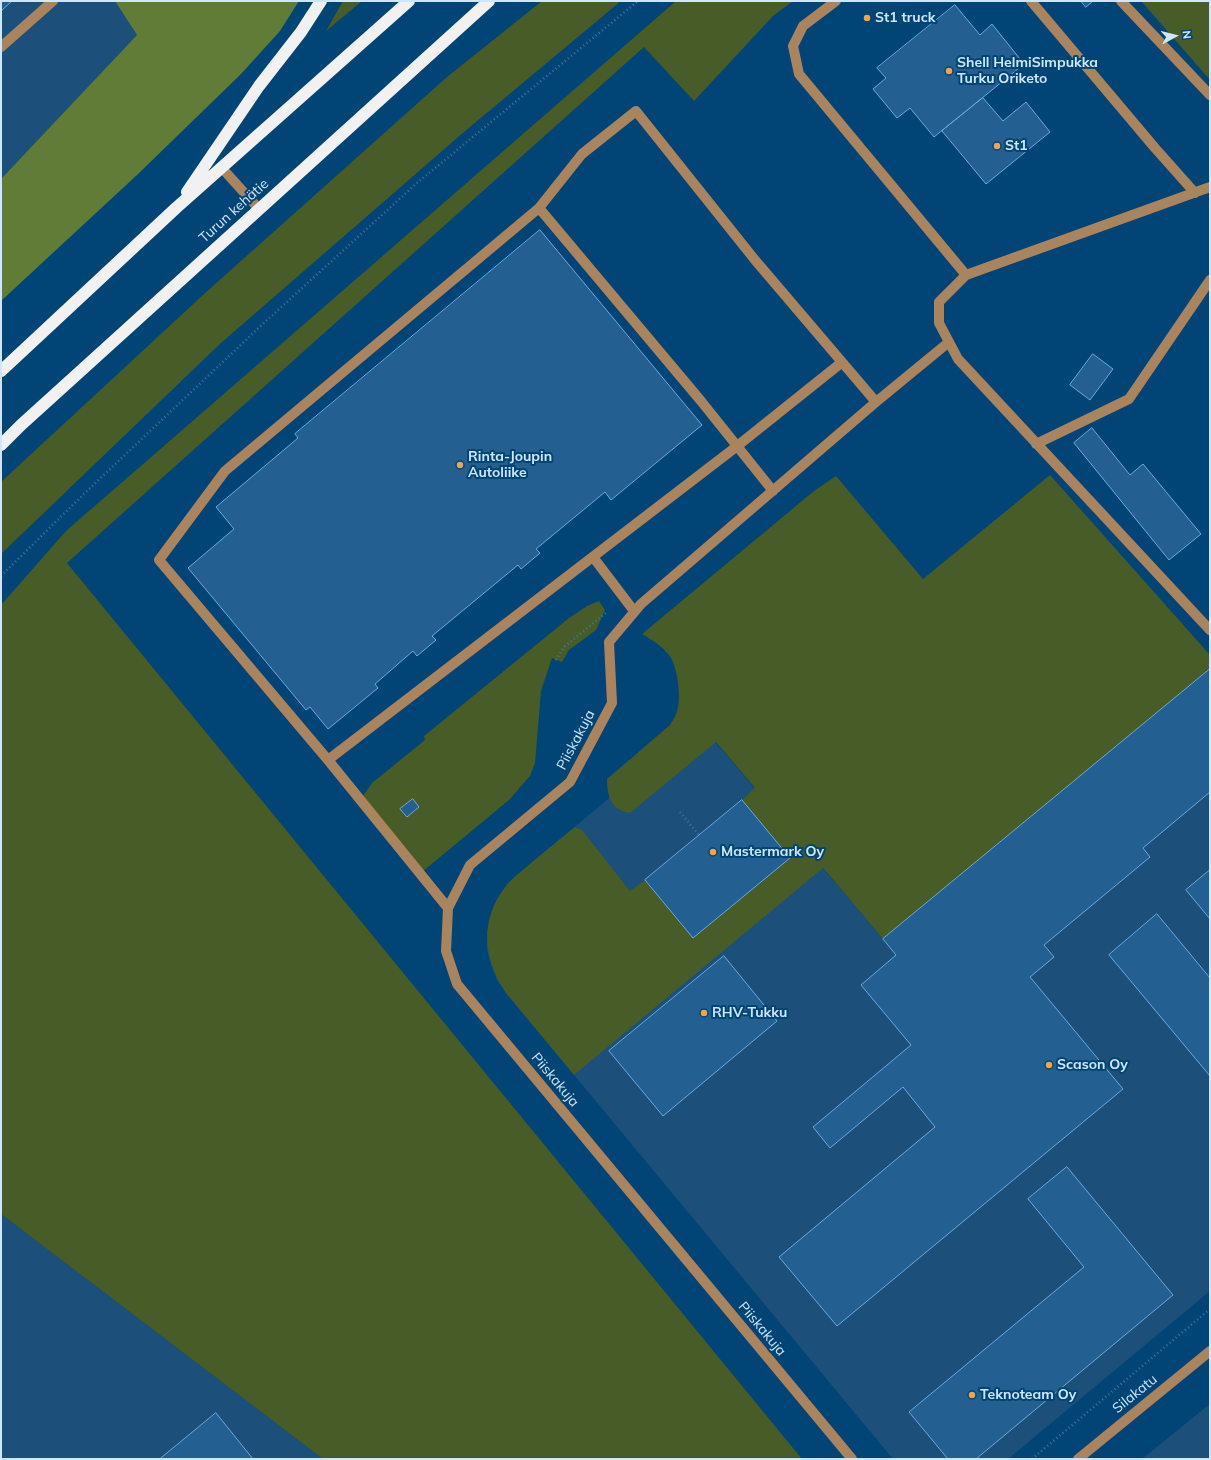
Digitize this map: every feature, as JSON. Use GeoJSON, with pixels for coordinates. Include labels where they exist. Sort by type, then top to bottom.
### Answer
{"type":"FeatureCollection","features":[{"type":"Feature","properties":{"kind":"highway"},"geometry":{"type":"LineString","coordinates":[[176,208],[259,86],[301,32],[321,1]]}},
{"type":"Feature","properties":{"kind":"highway"},"geometry":{"type":"LineString","coordinates":[[1,371],[221,167],[409,1]]}},
{"type":"Feature","properties":{"kind":"highway","name":"Turun kehätie"},"geometry":{"type":"LineString","coordinates":[[1,445],[21,425],[489,1]]}},
{"type":"Feature","properties":{"kind":"street"},"geometry":{"type":"LineString","coordinates":[[1,46],[53,1]]}},
{"type":"Feature","properties":{"kind":"street"},"geometry":{"type":"LineString","coordinates":[[836,1],[803,26],[793,46],[798,74],[966,275]]}},
{"type":"Feature","properties":{"kind":"street"},"geometry":{"type":"LineString","coordinates":[[1031,1],[1195,193]]}},
{"type":"Feature","properties":{"kind":"street"},"geometry":{"type":"LineString","coordinates":[[1121,1],[1210,95]]}},
{"type":"Feature","properties":{"kind":"street"},"geometry":{"type":"LineString","coordinates":[[448,908],[328,760],[159,560],[225,471],[539,208],[582,154],[636,111],[755,260],[841,363],[876,402]]}},
{"type":"Feature","properties":{"kind":"street"},"geometry":{"type":"LineString","coordinates":[[221,167],[259,209]]}},
{"type":"Feature","properties":{"kind":"street"},"geometry":{"type":"LineString","coordinates":[[1210,187],[966,275],[939,302],[939,323],[958,359],[1210,630]]}},
{"type":"Feature","properties":{"kind":"street"},"geometry":{"type":"LineString","coordinates":[[539,208],[701,401],[736,447],[773,491]]}},
{"type":"Feature","properties":{"kind":"street"},"geometry":{"type":"LineString","coordinates":[[1036,444],[1129,399],[1210,280]]}},
{"type":"Feature","properties":{"kind":"street"},"geometry":{"type":"LineString","coordinates":[[593,557],[634,612],[641,604],[876,402],[949,342]]}},
{"type":"Feature","properties":{"kind":"street"},"geometry":{"type":"LineString","coordinates":[[328,760],[736,447],[841,363]]}},
{"type":"Feature","properties":{"kind":"street","name":"Piiskakuja"},"geometry":{"type":"LineString","coordinates":[[634,612],[609,642],[612,703],[570,782],[470,865],[448,908],[446,951],[457,984],[852,1459]]}},
{"type":"Feature","properties":{"kind":"street","name":"Silakatu"},"geometry":{"type":"LineString","coordinates":[[1078,1459],[1210,1351]]}},
{"type":"Feature","properties":{"kind":"path"},"geometry":{"type":"LineString","coordinates":[[1,576],[90,488],[265,322],[417,183],[638,1]]}},
{"type":"Feature","properties":{"kind":"path"},"geometry":{"type":"LineString","coordinates":[[556,660],[564,647],[625,599]]}},
{"type":"Feature","properties":{"kind":"path"},"geometry":{"type":"LineString","coordinates":[[680,812],[699,835]]}},
{"type":"Feature","properties":{"kind":"path"},"geometry":{"type":"LineString","coordinates":[[1032,1459],[1210,1309]]}},
{"type":"Feature","properties":{"kind":"shaded area"},"geometry":{"type":"Polygon","coordinates":[[[1,1],[115,1],[137,35],[1,179],[1,1]]]}},
{"type":"Feature","properties":{"kind":"shaded area"},"geometry":{"type":"Polygon","coordinates":[[[1210,669],[1210,1291],[1008,1459],[893,1459],[506,993],[497,980],[487,949],[487,932],[497,899],[506,886],[517,875],[699,723],[883,939],[1210,669]]]}},
{"type":"Feature","properties":{"kind":"shaded area"},"geometry":{"type":"Polygon","coordinates":[[[1,1214],[323,1459],[1,1459],[1,1214]]]}},
{"type":"Feature","properties":{"kind":"shaded area"},"geometry":{"type":"Polygon","coordinates":[[[1210,1405],[1210,1459],[1142,1459],[1206,1407],[1210,1405]]]}},
{"type":"Feature","properties":{"kind":"green space"},"geometry":{"type":"Polygon","coordinates":[[[115,1],[299,1],[280,31],[241,74],[137,175],[1,301],[1,179],[137,35],[115,1]]]}},
{"type":"Feature","properties":{"kind":"green space"},"geometry":{"type":"Polygon","coordinates":[[[343,1],[362,1],[326,31],[343,1]]]}},
{"type":"Feature","properties":{"kind":"green space"},"geometry":{"type":"Polygon","coordinates":[[[542,1],[621,1],[464,132],[221,343],[1,554],[1,482],[204,294],[447,77],[542,1]]]}},
{"type":"Feature","properties":{"kind":"green space"},"geometry":{"type":"Polygon","coordinates":[[[676,1],[793,1],[773,16],[694,101],[644,47],[67,563],[802,1459],[323,1459],[1,1214],[1,605],[66,531],[676,1]]]}},
{"type":"Feature","properties":{"kind":"green space"},"geometry":{"type":"Polygon","coordinates":[[[1141,1],[1210,1],[1210,80],[1141,1]]]}},
{"type":"Feature","properties":{"kind":"green space"},"geometry":{"type":"Polygon","coordinates":[[[1050,475],[1210,655],[1210,669],[883,939],[823,868],[574,1075],[506,993],[492,967],[487,940],[491,912],[497,899],[511,880],[575,827],[582,830],[630,891],[645,880],[693,938],[790,858],[742,800],[755,788],[716,742],[630,813],[618,809],[611,802],[607,779],[670,725],[678,708],[679,694],[676,670],[671,658],[662,648],[642,634],[814,491],[836,476],[923,579],[1050,475]]]}},
{"type":"Feature","properties":{"kind":"green space"},"geometry":{"type":"Polygon","coordinates":[[[599,601],[605,610],[596,630],[569,650],[562,662],[552,658],[541,691],[535,763],[530,776],[509,800],[422,872],[363,796],[372,783],[425,740],[424,736],[569,618],[587,606],[599,601]]]}},
{"type":"Feature","properties":{"kind":"building"},"geometry":{"type":"Polygon","coordinates":[[[1,1],[12,1],[1,11],[1,1]]]}},
{"type":"Feature","properties":{"kind":"building"},"geometry":{"type":"Polygon","coordinates":[[[1081,1],[1093,1],[1086,7],[1081,1]]]}},
{"type":"Feature","properties":{"kind":"building"},"geometry":{"type":"Polygon","coordinates":[[[955,5],[980,35],[992,24],[1024,64],[934,137],[910,108],[897,118],[873,89],[886,78],[877,68],[955,5]]]}},
{"type":"Feature","properties":{"kind":"building"},"geometry":{"type":"Polygon","coordinates":[[[983,98],[1003,121],[1026,102],[1050,132],[986,184],[942,131],[983,98]]]}},
{"type":"Feature","properties":{"kind":"building","name":"Rinta-Joupin Autoliike"},"geometry":{"type":"Polygon","coordinates":[[[540,230],[702,425],[611,500],[605,492],[536,549],[540,553],[521,569],[518,565],[432,636],[436,640],[417,656],[413,651],[375,684],[378,688],[328,729],[310,707],[306,710],[188,568],[234,529],[216,507],[298,438],[295,434],[540,230]]]}},
{"type":"Feature","properties":{"kind":"building"},"geometry":{"type":"Polygon","coordinates":[[[1093,354],[1113,369],[1090,400],[1070,385],[1093,354]]]}},
{"type":"Feature","properties":{"kind":"building"},"geometry":{"type":"Polygon","coordinates":[[[1092,428],[1130,475],[1143,464],[1201,534],[1169,560],[1074,443],[1092,428]]]}},
{"type":"Feature","properties":{"kind":"building"},"geometry":{"type":"Polygon","coordinates":[[[1210,669],[1210,792],[1143,848],[1150,857],[1044,945],[1054,957],[1030,977],[1123,1089],[837,1326],[779,1257],[935,1127],[903,1087],[830,1148],[813,1127],[911,1045],[861,985],[896,955],[883,939],[1210,669]]]}},
{"type":"Feature","properties":{"kind":"building"},"geometry":{"type":"Polygon","coordinates":[[[413,799],[419,807],[407,817],[400,809],[413,799]]]}},
{"type":"Feature","properties":{"kind":"building"},"geometry":{"type":"Polygon","coordinates":[[[742,800],[790,858],[693,938],[645,880],[742,800]]]}},
{"type":"Feature","properties":{"kind":"building"},"geometry":{"type":"Polygon","coordinates":[[[1210,870],[1210,919],[1186,890],[1210,870]]]}},
{"type":"Feature","properties":{"kind":"building"},"geometry":{"type":"Polygon","coordinates":[[[1157,914],[1210,978],[1210,1076],[1109,955],[1157,914]]]}},
{"type":"Feature","properties":{"kind":"building"},"geometry":{"type":"Polygon","coordinates":[[[724,956],[777,1021],[663,1116],[609,1051],[724,956]]]}},
{"type":"Feature","properties":{"kind":"building"},"geometry":{"type":"Polygon","coordinates":[[[1067,1167],[1173,1295],[976,1459],[948,1459],[909,1412],[1084,1267],[1028,1199],[1067,1167]]]}},
{"type":"Feature","properties":{"kind":"building"},"geometry":{"type":"Polygon","coordinates":[[[216,1413],[253,1459],[160,1459],[216,1413]]]}},
{"type":"Feature","properties":{"kind":"place","name":"St1 truck"},"geometry":{"type":"Point","coordinates":[867,18]}},
{"type":"Feature","properties":{"kind":"place","name":"Shell HelmiSimpukka Turku Oriketo"},"geometry":{"type":"Point","coordinates":[949,71]}},
{"type":"Feature","properties":{"kind":"place","name":"St1"},"geometry":{"type":"Point","coordinates":[997,146]}},
{"type":"Feature","properties":{"kind":"place","name":"Rinta-Joupin Autoliike"},"geometry":{"type":"Point","coordinates":[460,465]}},
{"type":"Feature","properties":{"kind":"place","name":"Mastermark Oy"},"geometry":{"type":"Point","coordinates":[713,852]}},
{"type":"Feature","properties":{"kind":"place","name":"RHV-Tukku"},"geometry":{"type":"Point","coordinates":[704,1013]}},
{"type":"Feature","properties":{"kind":"place","name":"Scason Oy"},"geometry":{"type":"Point","coordinates":[1049,1065]}},
{"type":"Feature","properties":{"kind":"place","name":"Teknoteam Oy"},"geometry":{"type":"Point","coordinates":[972,1395]}}]}
